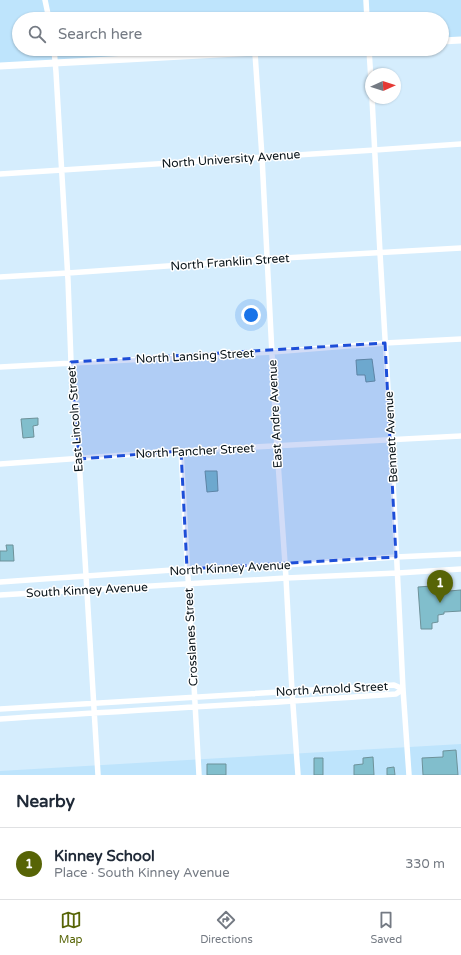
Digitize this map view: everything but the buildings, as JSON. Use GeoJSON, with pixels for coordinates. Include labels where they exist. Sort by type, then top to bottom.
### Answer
{"type":"FeatureCollection","features":[{"type":"Feature","properties":{"kind":"street"},"geometry":{"type":"LineString","coordinates":[[45,0],[48,12]]}},
{"type":"Feature","properties":{"kind":"street"},"geometry":{"type":"LineString","coordinates":[[366,0],[367,12]]}},
{"type":"Feature","properties":{"kind":"street"},"geometry":{"type":"LineString","coordinates":[[449,41],[461,40]]}},
{"type":"Feature","properties":{"kind":"street","name":"East Lincoln Street"},"geometry":{"type":"LineString","coordinates":[[55,56],[68,273],[71,362],[79,459],[98,775]]}},
{"type":"Feature","properties":{"kind":"street"},"geometry":{"type":"LineString","coordinates":[[0,66],[195,56]]}},
{"type":"Feature","properties":{"kind":"street","name":"East Andre Avenue"},"geometry":{"type":"LineString","coordinates":[[255,56],[292,702],[298,775]]}},
{"type":"Feature","properties":{"kind":"street"},"geometry":{"type":"LineString","coordinates":[[369,56],[370,68]]}},
{"type":"Feature","properties":{"kind":"street","name":"Bennett Avenue"},"geometry":{"type":"LineString","coordinates":[[372,104],[403,689],[409,775]]}},
{"type":"Feature","properties":{"kind":"street","name":"North University Avenue"},"geometry":{"type":"LineString","coordinates":[[0,174],[461,144]]}},
{"type":"Feature","properties":{"kind":"street","name":"North Franklin Street"},"geometry":{"type":"LineString","coordinates":[[0,277],[266,259],[461,248]]}},
{"type":"Feature","properties":{"kind":"street","name":"North Lansing Street"},"geometry":{"type":"LineString","coordinates":[[0,367],[272,352],[385,343],[461,339]]}},
{"type":"Feature","properties":{"kind":"street","name":"North Fancher Street"},"geometry":{"type":"LineString","coordinates":[[0,464],[181,451],[461,436]]}},
{"type":"Feature","properties":{"kind":"street","name":"Crosslanes Street"},"geometry":{"type":"LineString","coordinates":[[181,451],[199,775]]}},
{"type":"Feature","properties":{"kind":"street","name":"North Kinney Avenue"},"geometry":{"type":"LineString","coordinates":[[0,582],[461,554]]}},
{"type":"Feature","properties":{"kind":"street","name":"South Kinney Avenue"},"geometry":{"type":"LineString","coordinates":[[0,595],[461,569]]}},
{"type":"Feature","properties":{"kind":"street","name":"North Arnold Street"},"geometry":{"type":"LineString","coordinates":[[0,709],[394,685],[403,689]]}},
{"type":"Feature","properties":{"kind":"street","name":"North Arnold Street"},"geometry":{"type":"LineString","coordinates":[[0,719],[94,712],[292,702],[396,694],[403,689]]}},
{"type":"Feature","properties":{"kind":"highlighted area"},"geometry":{"type":"Polygon","coordinates":[[[385,343],[396,557],[187,569],[181,451],[79,459],[71,362],[385,343]]]}},
{"type":"Feature","properties":{"kind":"shaded area"},"geometry":{"type":"Polygon","coordinates":[[[0,0],[461,0],[461,40],[449,41],[449,12],[12,12],[12,56],[186,56],[0,67],[0,0]]]}},
{"type":"Feature","properties":{"kind":"shaded area"},"geometry":{"type":"Polygon","coordinates":[[[461,744],[461,775],[0,775],[0,771],[461,744]]]}},
{"type":"Feature","properties":{"kind":"place","name":"Kinney School"},"geometry":{"type":"Point","coordinates":[440,603]}}]}
